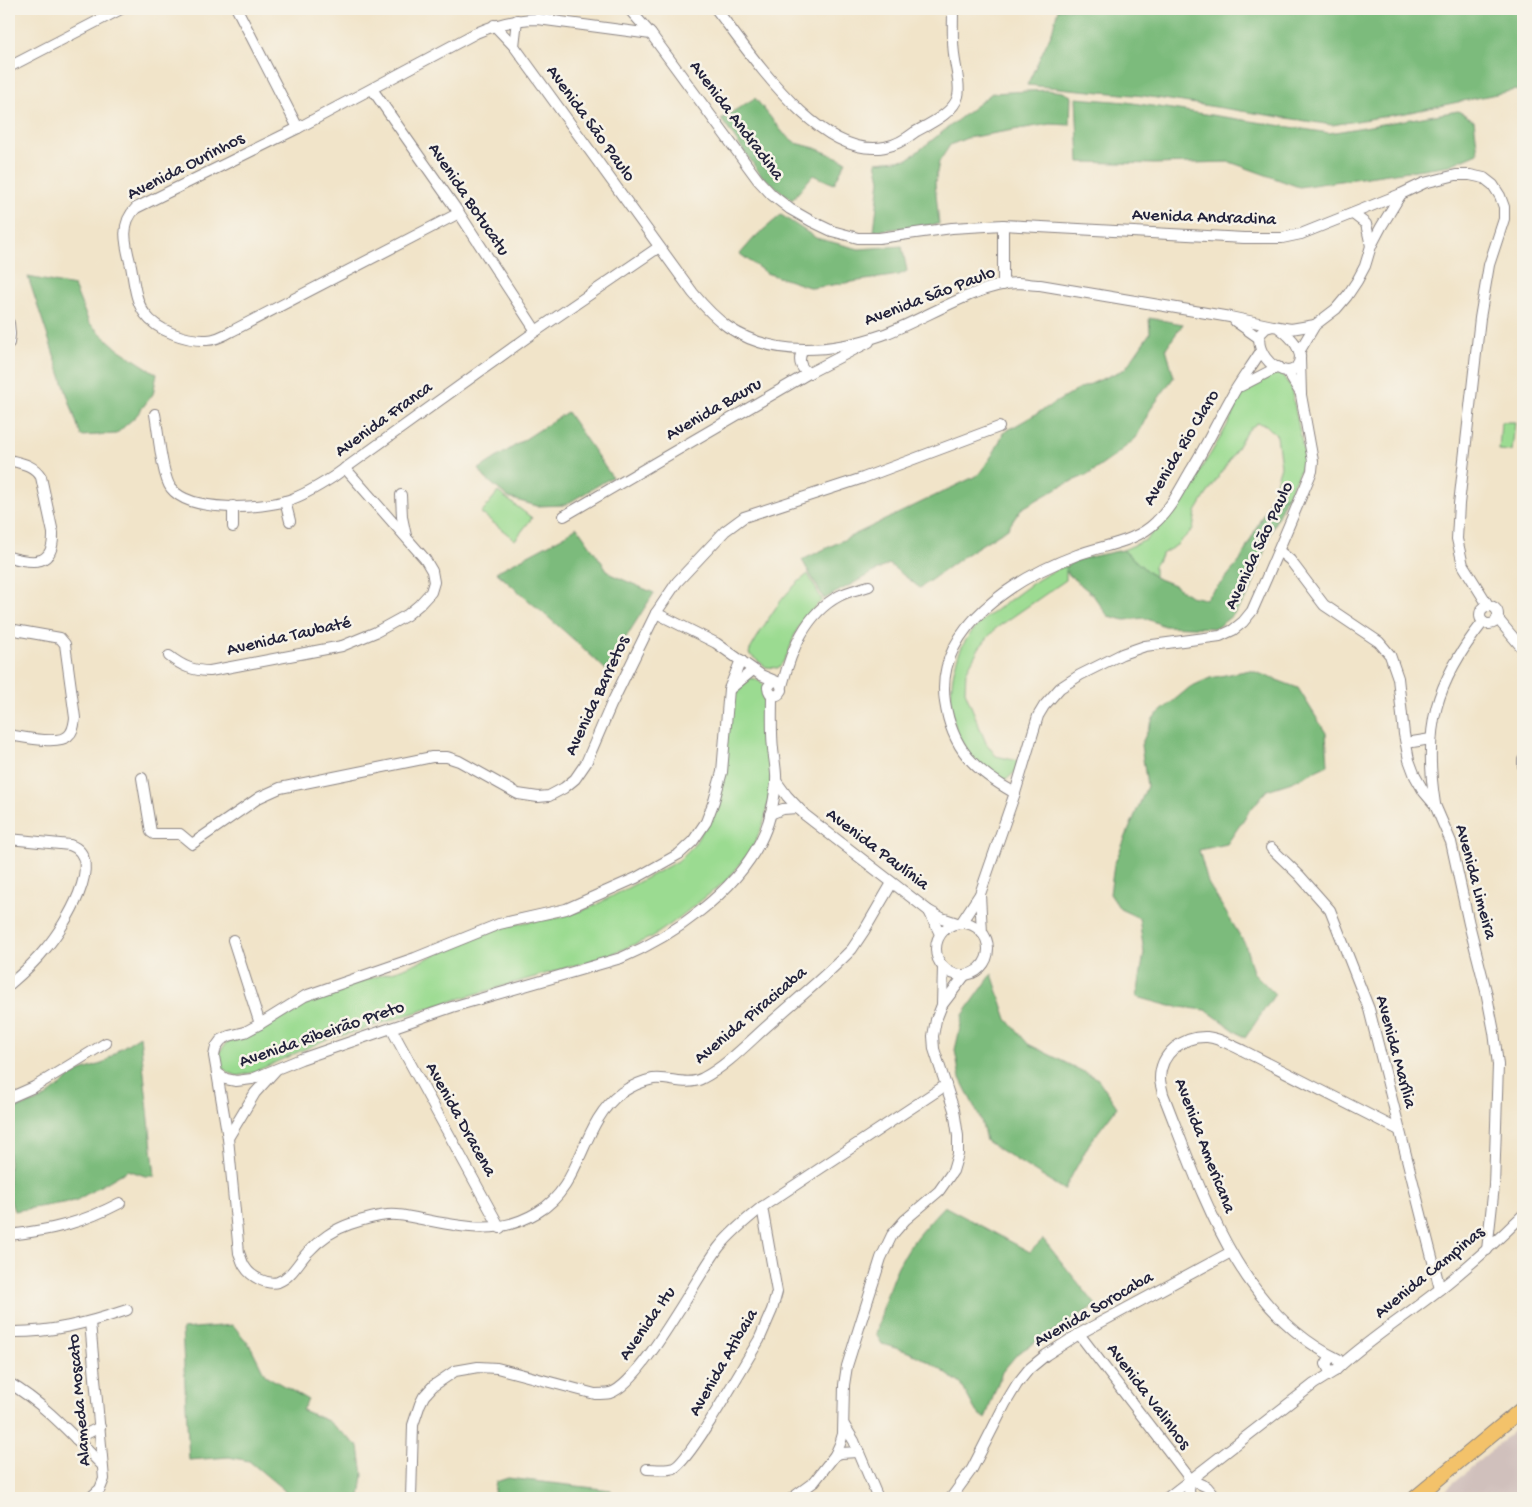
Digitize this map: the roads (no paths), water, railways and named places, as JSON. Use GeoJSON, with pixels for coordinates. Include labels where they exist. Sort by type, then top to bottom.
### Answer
{"type":"FeatureCollection","features":[{"type":"Feature","properties":{"kind":"main road"},"geometry":{"type":"LineString","coordinates":[[1415,1498],[1523,1408]]}},
{"type":"Feature","properties":{"kind":"main road"},"geometry":{"type":"LineString","coordinates":[[1427,1498],[1436,1482]]}},
{"type":"Feature","properties":{"kind":"street"},"geometry":{"type":"LineString","coordinates":[[9,67],[121,9]]}},
{"type":"Feature","properties":{"kind":"street"},"geometry":{"type":"LineString","coordinates":[[237,9],[298,128]]}},
{"type":"Feature","properties":{"kind":"street","name":"Avenida Andradina"},"geometry":{"type":"LineString","coordinates":[[629,9],[651,34],[758,180],[772,195],[790,209],[811,221],[832,231],[858,238],[879,238],[952,228],[1003,224],[1244,238],[1274,238],[1301,234],[1424,183],[1456,175],[1470,174],[1484,178],[1493,185],[1504,207],[1502,226],[1489,265],[1480,318],[1459,504],[1457,539],[1463,565],[1488,605]]}},
{"type":"Feature","properties":{"kind":"street"},"geometry":{"type":"LineString","coordinates":[[716,9],[775,86],[787,98],[822,129],[839,140],[866,148],[884,148],[899,143],[938,118],[955,104],[958,92],[954,53],[953,9]]}},
{"type":"Feature","properties":{"kind":"street","name":"Avenida Ourinhos"},"geometry":{"type":"LineString","coordinates":[[459,213],[217,338],[208,340],[178,335],[160,327],[145,314],[139,302],[125,242],[126,223],[129,214],[136,208],[298,128],[476,33],[517,20],[538,19],[651,34]]}},
{"type":"Feature","properties":{"kind":"street"},"geometry":{"type":"LineString","coordinates":[[514,46],[517,20]]}},
{"type":"Feature","properties":{"kind":"street","name":"Avenida São Paulo"},"geometry":{"type":"LineString","coordinates":[[494,26],[514,46],[700,301],[728,327],[744,336],[787,348],[826,348],[882,335],[982,291],[1016,283],[1040,285],[1230,317],[1276,327]]}},
{"type":"Feature","properties":{"kind":"street","name":"Avenida Botucatu"},"geometry":{"type":"LineString","coordinates":[[372,89],[459,213],[536,331]]}},
{"type":"Feature","properties":{"kind":"street"},"geometry":{"type":"LineString","coordinates":[[1315,325],[1291,329],[1266,328],[1259,338],[1261,351],[1268,360],[1282,369],[1294,369],[1299,364],[1300,355],[1315,325],[1336,309],[1347,296],[1365,266],[1371,246],[1401,194]]}},
{"type":"Feature","properties":{"kind":"street"},"geometry":{"type":"LineString","coordinates":[[1353,214],[1366,224],[1371,246]]}},
{"type":"Feature","properties":{"kind":"street"},"geometry":{"type":"LineString","coordinates":[[1003,224],[1003,285]]}},
{"type":"Feature","properties":{"kind":"street","name":"Avenida Franca"},"geometry":{"type":"LineString","coordinates":[[155,414],[170,488],[183,498],[197,504],[221,507],[285,501],[314,488],[345,468],[536,331],[659,247]]}},
{"type":"Feature","properties":{"kind":"street","name":"Avenida São Paulo"},"geometry":{"type":"LineString","coordinates":[[1230,317],[1259,338]]}},
{"type":"Feature","properties":{"kind":"street"},"geometry":{"type":"LineString","coordinates":[[9,323],[9,343]]}},
{"type":"Feature","properties":{"kind":"street"},"geometry":{"type":"LineString","coordinates":[[1276,327],[1291,338],[1300,355]]}},
{"type":"Feature","properties":{"kind":"street","name":"Avenida Bauru"},"geometry":{"type":"LineString","coordinates":[[564,516],[813,372],[882,335]]}},
{"type":"Feature","properties":{"kind":"street"},"geometry":{"type":"LineString","coordinates":[[807,349],[817,357],[813,372],[802,368],[800,364],[800,354],[807,349]]}},
{"type":"Feature","properties":{"kind":"street","name":"Avenida Rio Claro"},"geometry":{"type":"LineString","coordinates":[[1015,793],[993,781],[973,764],[957,742],[947,719],[944,696],[945,672],[960,637],[974,618],[1017,584],[1076,555],[1130,539],[1146,532],[1158,521],[1171,504],[1201,454],[1236,389],[1261,351]]}},
{"type":"Feature","properties":{"kind":"street","name":"Avenida São Paulo"},"geometry":{"type":"LineString","coordinates":[[959,923],[980,894],[1015,793],[1038,716],[1052,695],[1080,675],[1122,654],[1145,646],[1213,637],[1233,630],[1252,611],[1279,551],[1313,466],[1301,395],[1300,355]]}},
{"type":"Feature","properties":{"kind":"street","name":"Avenida São Paulo"},"geometry":{"type":"LineString","coordinates":[[1282,369],[1301,395]]}},
{"type":"Feature","properties":{"kind":"street","name":"Avenida Rio Claro"},"geometry":{"type":"LineString","coordinates":[[1236,389],[1248,381],[1282,369]]}},
{"type":"Feature","properties":{"kind":"street","name":"Avenida Barretos"},"geometry":{"type":"LineString","coordinates":[[142,778],[151,832],[154,834],[180,834],[193,844],[260,797],[280,788],[432,757],[447,757],[459,761],[518,794],[538,798],[556,793],[575,779],[586,763],[611,705],[656,613],[686,572],[725,531],[744,518],[863,478],[999,427]]}},
{"type":"Feature","properties":{"kind":"street"},"geometry":{"type":"LineString","coordinates":[[9,460],[30,466],[41,477],[54,542],[51,553],[43,559],[27,561],[9,557]]}},
{"type":"Feature","properties":{"kind":"street","name":"Avenida Taubaté"},"geometry":{"type":"LineString","coordinates":[[169,656],[179,664],[189,668],[210,671],[342,646],[376,632],[407,615],[419,605],[431,592],[434,582],[432,571],[425,559],[345,468]]}},
{"type":"Feature","properties":{"kind":"street"},"geometry":{"type":"LineString","coordinates":[[401,495],[402,517],[406,537]]}},
{"type":"Feature","properties":{"kind":"street"},"geometry":{"type":"LineString","coordinates":[[285,501],[290,520]]}},
{"type":"Feature","properties":{"kind":"street"},"geometry":{"type":"LineString","coordinates":[[233,506],[233,527]]}},
{"type":"Feature","properties":{"kind":"street","name":"Avenida Limeira"},"geometry":{"type":"LineString","coordinates":[[1279,551],[1290,560],[1324,605],[1379,642],[1390,655],[1398,678],[1406,743],[1414,776],[1435,805],[1451,842],[1494,1032],[1498,1064],[1494,1186],[1487,1250]]}},
{"type":"Feature","properties":{"kind":"street","name":"Avenida Ribeirão Preto"},"geometry":{"type":"LineString","coordinates":[[741,660],[729,689],[722,772],[714,801],[706,822],[693,841],[679,854],[636,878],[566,909],[499,924],[415,958],[313,993],[245,1032],[221,1040],[216,1047],[214,1056],[217,1073],[226,1079],[236,1081],[252,1079],[301,1058],[452,1007],[621,958],[640,950],[667,934],[698,911],[735,879],[761,841],[770,814],[776,781],[772,738],[775,687],[787,668],[799,638],[812,617],[826,604],[841,595],[869,586]]}},
{"type":"Feature","properties":{"kind":"street"},"geometry":{"type":"LineString","coordinates":[[1498,618],[1491,624],[1483,622],[1479,615],[1480,610],[1488,605],[1496,609],[1498,618],[1523,649]]}},
{"type":"Feature","properties":{"kind":"street"},"geometry":{"type":"LineString","coordinates":[[656,613],[716,643],[775,687]]}},
{"type":"Feature","properties":{"kind":"street"},"geometry":{"type":"LineString","coordinates":[[1435,805],[1429,757],[1432,722],[1450,671],[1464,647],[1483,622]]}},
{"type":"Feature","properties":{"kind":"street"},"geometry":{"type":"LineString","coordinates":[[9,629],[60,638],[65,644],[75,718],[74,729],[70,735],[63,739],[31,739],[9,735]]}},
{"type":"Feature","properties":{"kind":"street"},"geometry":{"type":"LineString","coordinates":[[1513,635],[1523,641]]}},
{"type":"Feature","properties":{"kind":"street"},"geometry":{"type":"LineString","coordinates":[[729,689],[757,672]]}},
{"type":"Feature","properties":{"kind":"street"},"geometry":{"type":"LineString","coordinates":[[1406,743],[1431,739]]}},
{"type":"Feature","properties":{"kind":"street"},"geometry":{"type":"LineString","coordinates":[[1523,760],[1523,766]]}},
{"type":"Feature","properties":{"kind":"street","name":"Avenida Paulínia"},"geometry":{"type":"LineString","coordinates":[[776,781],[805,816],[929,911],[942,918],[959,923]]}},
{"type":"Feature","properties":{"kind":"street","name":"Avenida Paulínia"},"geometry":{"type":"LineString","coordinates":[[770,814],[783,809],[798,808],[805,816]]}},
{"type":"Feature","properties":{"kind":"street"},"geometry":{"type":"LineString","coordinates":[[9,839],[78,847],[85,859],[86,870],[79,892],[65,922],[48,946],[26,971],[9,985]]}},
{"type":"Feature","properties":{"kind":"street","name":"Avenida Marília"},"geometry":{"type":"LineString","coordinates":[[1271,848],[1330,910],[1369,1009],[1440,1289]]}},
{"type":"Feature","properties":{"kind":"street","name":"Avenida Piracicaba"},"geometry":{"type":"LineString","coordinates":[[217,1073],[228,1138],[239,1253],[244,1266],[249,1272],[266,1282],[278,1282],[291,1273],[308,1252],[320,1241],[346,1225],[369,1218],[388,1214],[467,1227],[500,1228],[520,1222],[552,1203],[569,1179],[601,1115],[621,1093],[652,1079],[690,1083],[702,1079],[716,1070],[745,1045],[852,949],[892,883]]}},
{"type":"Feature","properties":{"kind":"street","name":"Avenida São Paulo"},"geometry":{"type":"LineString","coordinates":[[980,894],[982,933]]}},
{"type":"Feature","properties":{"kind":"street","name":"Avenida Paulínia"},"geometry":{"type":"LineString","coordinates":[[929,911],[940,934]]}},
{"type":"Feature","properties":{"kind":"street"},"geometry":{"type":"LineString","coordinates":[[959,923],[973,925],[982,933],[986,940],[987,955],[979,969],[972,973],[957,975],[943,967],[938,960],[936,951],[940,934],[950,926],[959,923]]}},
{"type":"Feature","properties":{"kind":"street"},"geometry":{"type":"LineString","coordinates":[[233,940],[260,1024]]}},
{"type":"Feature","properties":{"kind":"street"},"geometry":{"type":"LineString","coordinates":[[942,1005],[943,967]]}},
{"type":"Feature","properties":{"kind":"street"},"geometry":{"type":"LineString","coordinates":[[792,1498],[814,1482],[835,1455],[843,1434],[844,1385],[848,1366],[881,1258],[892,1235],[905,1220],[939,1191],[954,1171],[958,1154],[958,1136],[954,1110],[934,1049],[933,1036],[936,1020],[942,1005],[964,975]]}},
{"type":"Feature","properties":{"kind":"street","name":"Avenida Dracena"},"geometry":{"type":"LineString","coordinates":[[391,1028],[500,1228]]}},
{"type":"Feature","properties":{"kind":"street","name":"Avenida Americana"},"geometry":{"type":"LineString","coordinates":[[1333,1364],[1320,1350],[1278,1315],[1260,1296],[1230,1252],[1207,1205],[1163,1094],[1160,1080],[1162,1068],[1167,1056],[1175,1046],[1186,1040],[1209,1037],[1221,1040],[1399,1130]]}},
{"type":"Feature","properties":{"kind":"street"},"geometry":{"type":"LineString","coordinates":[[9,1098],[34,1087],[106,1044]]}},
{"type":"Feature","properties":{"kind":"street"},"geometry":{"type":"LineString","coordinates":[[228,1138],[255,1093],[277,1069]]}},
{"type":"Feature","properties":{"kind":"street","name":"Avenida Itu"},"geometry":{"type":"LineString","coordinates":[[412,1498],[413,1425],[424,1396],[433,1386],[455,1371],[478,1367],[497,1368],[594,1394],[610,1393],[620,1388],[644,1363],[721,1244],[762,1208],[946,1085]]}},
{"type":"Feature","properties":{"kind":"street"},"geometry":{"type":"LineString","coordinates":[[9,1235],[39,1232],[69,1225],[94,1217],[120,1203]]}},
{"type":"Feature","properties":{"kind":"street","name":"Avenida Atibaia"},"geometry":{"type":"LineString","coordinates":[[647,1469],[665,1470],[674,1468],[680,1463],[696,1442],[768,1323],[777,1292],[762,1208]]}},
{"type":"Feature","properties":{"kind":"street","name":"Avenida Campinas"},"geometry":{"type":"LineString","coordinates":[[1333,1364],[1343,1356],[1355,1352],[1440,1289],[1487,1250],[1523,1215]]}},
{"type":"Feature","properties":{"kind":"street","name":"Avenida Sorocaba"},"geometry":{"type":"LineString","coordinates":[[950,1498],[972,1469],[1017,1384],[1029,1369],[1046,1355],[1079,1334],[1230,1252]]}},
{"type":"Feature","properties":{"kind":"street","name":"Alameda Moscato"},"geometry":{"type":"LineString","coordinates":[[9,1332],[57,1329],[90,1322],[127,1310]]}},
{"type":"Feature","properties":{"kind":"street","name":"Alameda Moscato"},"geometry":{"type":"LineString","coordinates":[[90,1322],[104,1479],[103,1485],[98,1492],[90,1498]]}},
{"type":"Feature","properties":{"kind":"street","name":"Avenida Valinhos"},"geometry":{"type":"LineString","coordinates":[[1079,1334],[1191,1480],[1207,1487],[1216,1498]]}},
{"type":"Feature","properties":{"kind":"street"},"geometry":{"type":"LineString","coordinates":[[1167,1498],[1314,1384],[1333,1364]]}},
{"type":"Feature","properties":{"kind":"street"},"geometry":{"type":"LineString","coordinates":[[9,1383],[25,1392],[40,1405],[102,1465]]}},
{"type":"Feature","properties":{"kind":"street"},"geometry":{"type":"LineString","coordinates":[[844,1425],[854,1441],[878,1498]]}},
{"type":"Feature","properties":{"kind":"street"},"geometry":{"type":"LineString","coordinates":[[76,1438],[100,1428]]}},
{"type":"Feature","properties":{"kind":"street"},"geometry":{"type":"LineString","coordinates":[[835,1455],[858,1452]]}},
{"type":"Feature","properties":{"kind":"street"},"geometry":{"type":"LineString","coordinates":[[1190,1498],[1191,1480]]}}]}
